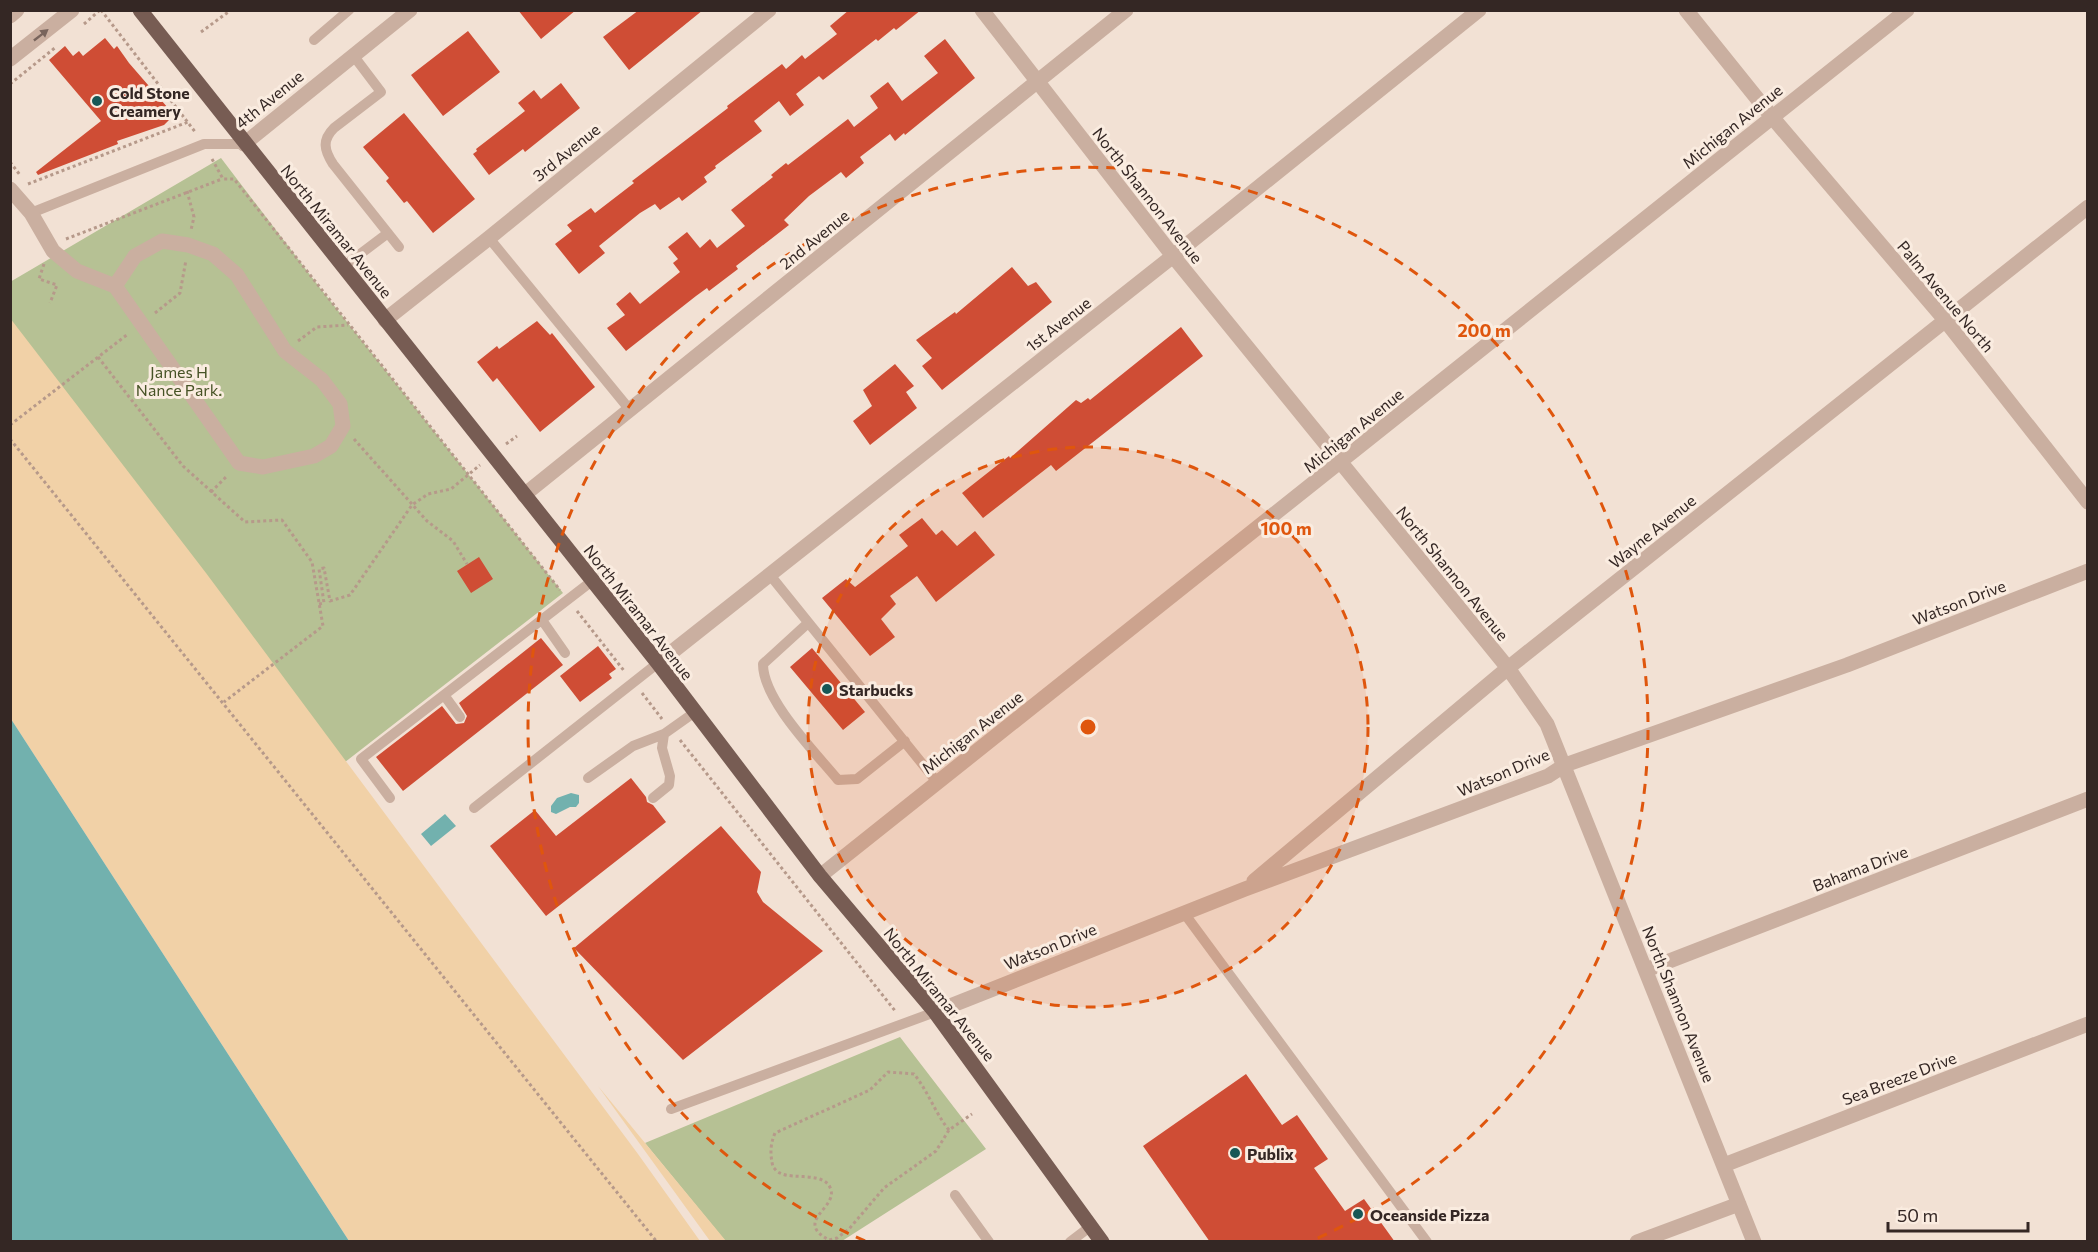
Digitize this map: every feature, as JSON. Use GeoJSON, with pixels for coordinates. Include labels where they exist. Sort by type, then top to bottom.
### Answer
{"type":"FeatureCollection","features":[{"type":"Feature","properties":{"kind":"main road","name":"North Miramar Avenue"},"geometry":{"type":"LineString","coordinates":[[140,10],[658,663],[820,876],[935,1012],[1102,1242]]}},
{"type":"Feature","properties":{"kind":"street"},"geometry":{"type":"LineString","coordinates":[[10,16],[17,10]]}},
{"type":"Feature","properties":{"kind":"street"},"geometry":{"type":"LineString","coordinates":[[10,59],[72,10]]}},
{"type":"Feature","properties":{"kind":"street","name":"4th Avenue"},"geometry":{"type":"LineString","coordinates":[[244,144],[410,10]]}},
{"type":"Feature","properties":{"kind":"street","name":"3rd Avenue"},"geometry":{"type":"LineString","coordinates":[[385,320],[769,10]]}},
{"type":"Feature","properties":{"kind":"street","name":"North Shannon Avenue"},"geometry":{"type":"LineString","coordinates":[[982,10],[1173,256],[1508,668],[1547,724],[1754,1242]]}},
{"type":"Feature","properties":{"kind":"street","name":"2nd Avenue"},"geometry":{"type":"LineString","coordinates":[[524,495],[1126,10]]}},
{"type":"Feature","properties":{"kind":"street","name":"1st Avenue"},"geometry":{"type":"LineString","coordinates":[[658,663],[1173,256],[1479,10]]}},
{"type":"Feature","properties":{"kind":"street","name":"Palm Avenue North"},"geometry":{"type":"LineString","coordinates":[[1686,10],[1772,117],[1945,320],[2088,502]]}},
{"type":"Feature","properties":{"kind":"street","name":"Michigan Avenue"},"geometry":{"type":"LineString","coordinates":[[820,876],[1907,10]]}},
{"type":"Feature","properties":{"kind":"street"},"geometry":{"type":"LineString","coordinates":[[12,191],[31,213],[53,251],[77,271],[116,286],[239,463],[263,467],[314,456],[331,446],[344,426],[340,404],[322,380],[285,351],[237,275],[213,254],[188,245],[162,241],[135,256],[116,286]]}},
{"type":"Feature","properties":{"kind":"street","name":"Wayne Avenue"},"geometry":{"type":"LineString","coordinates":[[1245,889],[1508,668],[2088,207]]}},
{"type":"Feature","properties":{"kind":"street","name":"Watson Drive"},"geometry":{"type":"LineString","coordinates":[[935,1012],[1245,889],[1548,776],[1565,765],[1847,664],[2087,572]]}},
{"type":"Feature","properties":{"kind":"street","name":"Bahama Drive"},"geometry":{"type":"LineString","coordinates":[[1646,970],[2088,799]]}},
{"type":"Feature","properties":{"kind":"street","name":"Sea Breeze Drive"},"geometry":{"type":"LineString","coordinates":[[1724,1165],[2088,1024]]}},
{"type":"Feature","properties":{"kind":"street"},"geometry":{"type":"LineString","coordinates":[[1637,1242],[1739,1204]]}},
{"type":"Feature","properties":{"kind":"lane"},"geometry":{"type":"LineString","coordinates":[[314,40],[349,10]]}},
{"type":"Feature","properties":{"kind":"lane"},"geometry":{"type":"LineString","coordinates":[[353,55],[381,92],[327,135],[326,149],[333,164],[399,246]]}},
{"type":"Feature","properties":{"kind":"lane","name":"4th Avenue"},"geometry":{"type":"LineString","coordinates":[[31,213],[204,144],[244,144]]}},
{"type":"Feature","properties":{"kind":"lane"},"geometry":{"type":"LineString","coordinates":[[343,267],[388,233]]}},
{"type":"Feature","properties":{"kind":"lane"},"geometry":{"type":"LineString","coordinates":[[489,238],[630,410]]}},
{"type":"Feature","properties":{"kind":"lane"},"geometry":{"type":"LineString","coordinates":[[770,575],[937,782]]}},
{"type":"Feature","properties":{"kind":"lane"},"geometry":{"type":"LineString","coordinates":[[390,798],[361,759],[592,581]]}},
{"type":"Feature","properties":{"kind":"lane"},"geometry":{"type":"LineString","coordinates":[[542,620],[564,653]]}},
{"type":"Feature","properties":{"kind":"lane"},"geometry":{"type":"LineString","coordinates":[[808,623],[763,664],[763,676],[787,718],[838,780],[857,779],[905,741]]}},
{"type":"Feature","properties":{"kind":"lane"},"geometry":{"type":"LineString","coordinates":[[474,808],[658,663]]}},
{"type":"Feature","properties":{"kind":"lane"},"geometry":{"type":"LineString","coordinates":[[444,695],[460,717]]}},
{"type":"Feature","properties":{"kind":"lane"},"geometry":{"type":"LineString","coordinates":[[588,778],[633,746],[667,732],[695,712]]}},
{"type":"Feature","properties":{"kind":"lane"},"geometry":{"type":"LineString","coordinates":[[653,798],[669,785],[670,776],[662,748],[667,732]]}},
{"type":"Feature","properties":{"kind":"lane"},"geometry":{"type":"LineString","coordinates":[[1184,913],[1427,1242]]}},
{"type":"Feature","properties":{"kind":"lane"},"geometry":{"type":"LineString","coordinates":[[671,1109],[935,1012]]}},
{"type":"Feature","properties":{"kind":"lane"},"geometry":{"type":"LineString","coordinates":[[956,1195],[989,1242]]}},
{"type":"Feature","properties":{"kind":"lane"},"geometry":{"type":"LineString","coordinates":[[1070,1242],[1091,1226]]}},
{"type":"Feature","properties":{"kind":"path"},"geometry":{"type":"LineString","coordinates":[[101,10],[204,144],[223,179]]}},
{"type":"Feature","properties":{"kind":"path"},"geometry":{"type":"LineString","coordinates":[[201,32],[231,10]]}},
{"type":"Feature","properties":{"kind":"path"},"geometry":{"type":"LineString","coordinates":[[12,191],[188,122]]}},
{"type":"Feature","properties":{"kind":"path"},"geometry":{"type":"LineString","coordinates":[[50,303],[57,285],[39,279],[46,258],[67,237],[223,179],[234,179],[634,682],[667,732],[905,1023]]}},
{"type":"Feature","properties":{"kind":"path"},"geometry":{"type":"LineString","coordinates":[[285,351],[317,327],[348,325]]}},
{"type":"Feature","properties":{"kind":"path"},"geometry":{"type":"LineString","coordinates":[[98,357],[183,466],[245,522],[282,520],[312,562],[323,626],[224,702]]}},
{"type":"Feature","properties":{"kind":"path"},"geometry":{"type":"LineString","coordinates":[[344,426],[427,521],[453,541],[467,564]]}},
{"type":"Feature","properties":{"kind":"path"},"geometry":{"type":"LineString","coordinates":[[318,604],[324,603],[319,569],[324,568],[330,601],[350,595],[412,505],[428,494],[450,489],[517,436]]}},
{"type":"Feature","properties":{"kind":"path"},"geometry":{"type":"LineString","coordinates":[[10,439],[657,1242]]}},
{"type":"Feature","properties":{"kind":"path"},"geometry":{"type":"LineString","coordinates":[[211,492],[239,463]]}},
{"type":"Feature","properties":{"kind":"path"},"geometry":{"type":"LineString","coordinates":[[949,1130],[914,1074],[888,1072],[870,1090],[776,1133],[771,1143],[770,1155],[773,1167],[781,1174],[814,1178],[827,1185],[831,1191],[831,1198],[819,1212],[816,1228],[829,1240],[837,1238],[849,1229],[884,1188],[936,1151],[949,1130],[972,1114]]}},
{"type":"Feature","properties":{"kind":"green space","name":"James H Nance Park."},"geometry":{"type":"Polygon","coordinates":[[[221,158],[320,288],[563,593],[300,797],[11,439],[10,282],[221,158]]]}},
{"type":"Feature","properties":{"kind":"green space"},"geometry":{"type":"Polygon","coordinates":[[[900,1037],[986,1149],[842,1241],[726,1242],[645,1143],[900,1037]]]}},
{"type":"Feature","properties":{"kind":"sand"},"geometry":{"type":"Polygon","coordinates":[[[10,318],[206,573],[638,1154],[700,1241],[349,1241],[11,719],[10,318]]]}},
{"type":"Feature","properties":{"kind":"sand"},"geometry":{"type":"Polygon","coordinates":[[[598,1086],[726,1241],[710,1241],[598,1086]]]}},
{"type":"Feature","properties":{"kind":"water"},"geometry":{"type":"Polygon","coordinates":[[[11,719],[349,1241],[11,1241],[11,719]]]}},
{"type":"Feature","properties":{"kind":"water"},"geometry":{"type":"Polygon","coordinates":[[[571,793],[579,795],[579,803],[576,807],[570,807],[556,814],[551,812],[551,806],[557,798],[571,793]]]}},
{"type":"Feature","properties":{"kind":"water"},"geometry":{"type":"Polygon","coordinates":[[[445,814],[456,826],[431,846],[421,834],[445,814]]]}},
{"type":"Feature","properties":{"kind":"building"},"geometry":{"type":"Polygon","coordinates":[[[518,10],[576,10],[541,39],[518,10]]]}},
{"type":"Feature","properties":{"kind":"building"},"geometry":{"type":"Polygon","coordinates":[[[639,10],[703,10],[629,70],[603,37],[639,10]]]}},
{"type":"Feature","properties":{"kind":"building"},"geometry":{"type":"Polygon","coordinates":[[[849,10],[921,10],[896,30],[894,28],[878,41],[876,39],[823,80],[819,76],[796,94],[804,105],[790,116],[779,101],[754,121],[762,131],[715,166],[716,168],[704,177],[707,182],[682,201],[679,197],[660,210],[655,204],[640,213],[599,246],[605,253],[579,274],[555,244],[572,231],[567,225],[591,208],[595,213],[634,183],[632,181],[782,64],[786,69],[802,55],[805,59],[837,34],[830,26],[849,10]]]}},
{"type":"Feature","properties":{"kind":"building"},"geometry":{"type":"Polygon","coordinates":[[[468,31],[500,72],[443,116],[411,75],[468,31]]]}},
{"type":"Feature","properties":{"kind":"building"},"geometry":{"type":"Polygon","coordinates":[[[105,38],[114,49],[117,46],[168,108],[169,120],[164,125],[117,141],[118,144],[38,175],[36,172],[101,121],[49,60],[65,46],[73,56],[79,51],[83,56],[105,38]]]}},
{"type":"Feature","properties":{"kind":"building"},"geometry":{"type":"Polygon","coordinates":[[[945,39],[975,78],[905,135],[904,133],[895,141],[890,134],[860,157],[864,163],[846,178],[841,172],[809,196],[784,220],[789,225],[736,266],[738,269],[709,291],[707,288],[696,296],[626,351],[607,328],[625,315],[616,304],[630,292],[640,304],[680,272],[673,263],[678,259],[668,247],[687,232],[700,248],[710,239],[717,248],[745,226],[731,210],[773,177],[771,175],[786,163],[788,165],[848,119],[854,127],[878,108],[870,96],[888,82],[902,101],[938,73],[924,56],[945,39]]]}},
{"type":"Feature","properties":{"kind":"building"},"geometry":{"type":"Polygon","coordinates":[[[561,83],[580,108],[525,152],[523,149],[489,175],[473,154],[477,151],[476,149],[525,111],[518,103],[534,90],[541,99],[561,83]]]}},
{"type":"Feature","properties":{"kind":"building"},"geometry":{"type":"Polygon","coordinates":[[[404,113],[475,199],[433,233],[407,201],[404,203],[386,181],[389,178],[363,147],[404,113]]]}},
{"type":"Feature","properties":{"kind":"building"},"geometry":{"type":"Polygon","coordinates":[[[1012,267],[1028,286],[1036,282],[1052,302],[942,390],[922,366],[932,358],[916,340],[955,312],[956,314],[1012,267]]]}},
{"type":"Feature","properties":{"kind":"building"},"geometry":{"type":"Polygon","coordinates":[[[537,321],[550,335],[552,333],[595,387],[540,432],[497,378],[493,382],[477,362],[497,346],[499,349],[537,321]]]}},
{"type":"Feature","properties":{"kind":"building"},"geometry":{"type":"Polygon","coordinates":[[[1181,327],[1203,356],[1056,471],[1051,465],[983,518],[962,493],[1009,456],[1010,458],[1076,400],[1081,403],[1088,398],[1090,400],[1181,327]]]}},
{"type":"Feature","properties":{"kind":"building"},"geometry":{"type":"Polygon","coordinates":[[[895,364],[914,386],[906,392],[917,408],[870,445],[853,421],[872,406],[863,390],[895,364]]]}},
{"type":"Feature","properties":{"kind":"building"},"geometry":{"type":"Polygon","coordinates":[[[922,518],[936,535],[942,530],[957,546],[975,531],[995,555],[936,602],[917,576],[890,596],[896,604],[881,619],[895,637],[870,656],[822,598],[846,579],[855,587],[908,546],[899,535],[922,518]]]}},
{"type":"Feature","properties":{"kind":"building"},"geometry":{"type":"Polygon","coordinates":[[[479,557],[493,579],[471,593],[457,571],[479,557]]]}},
{"type":"Feature","properties":{"kind":"building"},"geometry":{"type":"Polygon","coordinates":[[[541,638],[563,665],[403,791],[376,757],[442,706],[456,724],[464,723],[467,716],[459,703],[541,638]]]}},
{"type":"Feature","properties":{"kind":"building"},"geometry":{"type":"Polygon","coordinates":[[[598,646],[616,669],[609,674],[612,678],[580,702],[560,676],[598,646]]]}},
{"type":"Feature","properties":{"kind":"building","name":"Starbucks"},"geometry":{"type":"Polygon","coordinates":[[[812,648],[865,712],[843,730],[790,667],[812,648]]]}},
{"type":"Feature","properties":{"kind":"building"},"geometry":{"type":"Polygon","coordinates":[[[631,778],[646,797],[647,802],[653,805],[666,822],[546,916],[490,846],[535,810],[556,836],[631,778]]]}},
{"type":"Feature","properties":{"kind":"building"},"geometry":{"type":"Polygon","coordinates":[[[721,826],[761,872],[757,892],[763,902],[823,951],[683,1060],[574,948],[721,826]]]}},
{"type":"Feature","properties":{"kind":"building","name":"Publix"},"geometry":{"type":"Polygon","coordinates":[[[1246,1074],[1282,1125],[1297,1115],[1328,1159],[1314,1168],[1345,1211],[1364,1199],[1395,1242],[1210,1242],[1143,1146],[1246,1074]]]}},
{"type":"Feature","properties":{"kind":"place","name":"Cold Stone Creamery"},"geometry":{"type":"Point","coordinates":[97,101]}},
{"type":"Feature","properties":{"kind":"place","name":"Starbucks"},"geometry":{"type":"Point","coordinates":[827,689]}},
{"type":"Feature","properties":{"kind":"place","name":"Publix"},"geometry":{"type":"Point","coordinates":[1235,1153]}},
{"type":"Feature","properties":{"kind":"place","name":"Oceanside Pizza"},"geometry":{"type":"Point","coordinates":[1358,1214]}}]}
